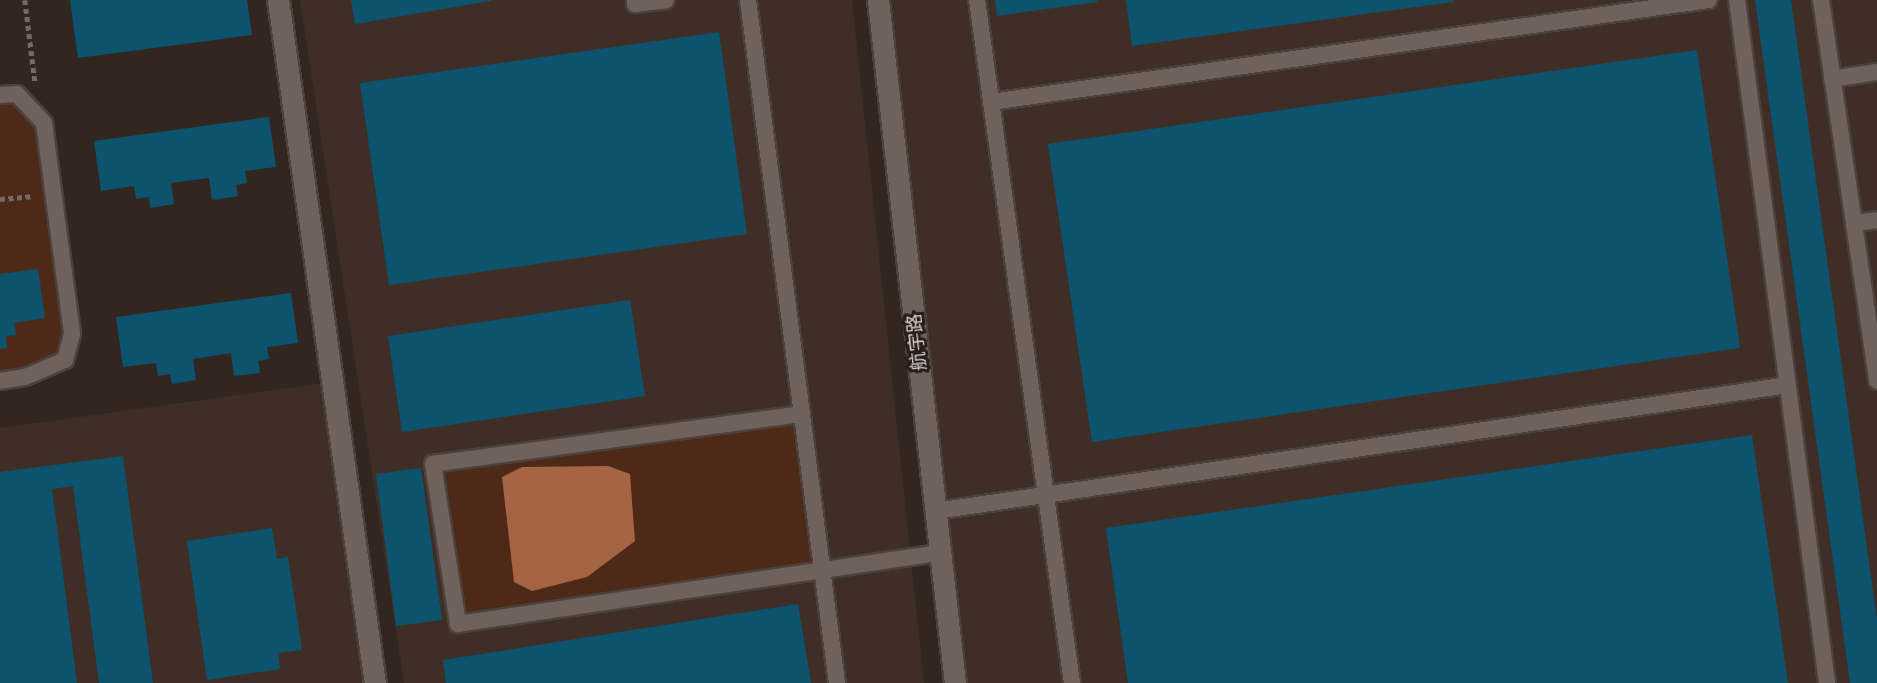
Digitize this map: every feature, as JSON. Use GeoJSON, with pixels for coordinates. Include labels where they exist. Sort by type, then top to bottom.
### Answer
{"type":"FeatureCollection","features":[{"type":"Feature","properties":{"kind":"street"},"geometry":{"type":"LineString","coordinates":[[278,0],[374,683]]}},
{"type":"Feature","properties":{"kind":"street","name":"航宇路"},"geometry":{"type":"LineString","coordinates":[[878,0],[955,683]]}},
{"type":"Feature","properties":{"kind":"lane"},"geometry":{"type":"LineString","coordinates":[[635,0],[635,4],[666,0]]}},
{"type":"Feature","properties":{"kind":"lane"},"geometry":{"type":"LineString","coordinates":[[748,0],[837,683]]}},
{"type":"Feature","properties":{"kind":"lane"},"geometry":{"type":"LineString","coordinates":[[977,0],[1072,683]]}},
{"type":"Feature","properties":{"kind":"lane"},"geometry":{"type":"LineString","coordinates":[[991,102],[1710,0]]}},
{"type":"Feature","properties":{"kind":"lane"},"geometry":{"type":"LineString","coordinates":[[1737,0],[1827,683]]}},
{"type":"Feature","properties":{"kind":"lane"},"geometry":{"type":"LineString","coordinates":[[1821,0],[1876,371]]}},
{"type":"Feature","properties":{"kind":"lane"},"geometry":{"type":"LineString","coordinates":[[1832,79],[1877,72]]}},
{"type":"Feature","properties":{"kind":"lane"},"geometry":{"type":"LineString","coordinates":[[0,95],[17,94],[40,119],[54,194],[72,334],[65,360],[25,377],[0,381]]}},
{"type":"Feature","properties":{"kind":"lane"},"geometry":{"type":"LineString","coordinates":[[1854,223],[1877,220]]}},
{"type":"Feature","properties":{"kind":"lane"},"geometry":{"type":"LineString","coordinates":[[936,511],[1788,385]]}},
{"type":"Feature","properties":{"kind":"lane"},"geometry":{"type":"LineString","coordinates":[[802,414],[433,464],[458,624],[940,553]]}},
{"type":"Feature","properties":{"kind":"path"},"geometry":{"type":"LineString","coordinates":[[24,0],[40,119]]}},
{"type":"Feature","properties":{"kind":"path"},"geometry":{"type":"LineString","coordinates":[[0,199],[54,194]]}},
{"type":"Feature","properties":{"kind":"shaded area"},"geometry":{"type":"Polygon","coordinates":[[[300,0],[852,0],[924,683],[404,683],[300,0]]]}},
{"type":"Feature","properties":{"kind":"shaded area"},"geometry":{"type":"Polygon","coordinates":[[[878,0],[1877,0],[1877,683],[955,683],[878,0]]]}},
{"type":"Feature","properties":{"kind":"shaded area"},"geometry":{"type":"Polygon","coordinates":[[[17,94],[44,123],[70,316],[65,360],[0,381],[0,95],[17,94]]]}},
{"type":"Feature","properties":{"kind":"shaded area"},"geometry":{"type":"Polygon","coordinates":[[[332,382],[375,683],[0,683],[0,428],[332,382]]]}},
{"type":"Feature","properties":{"kind":"shaded area"},"geometry":{"type":"Polygon","coordinates":[[[802,414],[822,570],[458,624],[434,464],[802,414]]]}},
{"type":"Feature","properties":{"kind":"shaded area"},"geometry":{"type":"Polygon","coordinates":[[[608,466],[630,474],[635,541],[587,577],[532,591],[514,582],[502,477],[522,467],[608,466]]]}},
{"type":"Feature","properties":{"kind":"building"},"geometry":{"type":"Polygon","coordinates":[[[70,0],[247,0],[252,35],[78,58],[70,0]]]}},
{"type":"Feature","properties":{"kind":"building"},"geometry":{"type":"Polygon","coordinates":[[[351,0],[491,0],[491,1],[355,24],[351,0]]]}},
{"type":"Feature","properties":{"kind":"building"},"geometry":{"type":"Polygon","coordinates":[[[995,0],[1097,0],[1097,2],[997,16],[995,0]]]}},
{"type":"Feature","properties":{"kind":"building"},"geometry":{"type":"Polygon","coordinates":[[[1126,0],[1453,0],[1453,2],[1132,46],[1126,0]]]}},
{"type":"Feature","properties":{"kind":"building"},"geometry":{"type":"Polygon","coordinates":[[[1755,0],[1791,0],[1877,620],[1877,683],[1850,683],[1755,0]]]}},
{"type":"Feature","properties":{"kind":"building"},"geometry":{"type":"Polygon","coordinates":[[[719,32],[747,234],[389,285],[360,83],[719,32]]]}},
{"type":"Feature","properties":{"kind":"building"},"geometry":{"type":"Polygon","coordinates":[[[1697,50],[1740,348],[1092,442],[1048,144],[1697,50]]]}},
{"type":"Feature","properties":{"kind":"building"},"geometry":{"type":"Polygon","coordinates":[[[269,117],[276,167],[245,171],[247,183],[236,185],[238,196],[212,200],[209,178],[171,183],[174,204],[150,208],[149,197],[136,199],[134,186],[101,191],[94,141],[269,117]]]}},
{"type":"Feature","properties":{"kind":"building"},"geometry":{"type":"Polygon","coordinates":[[[38,269],[45,318],[14,323],[16,335],[6,336],[7,348],[0,349],[0,274],[38,269]]]}},
{"type":"Feature","properties":{"kind":"building"},"geometry":{"type":"Polygon","coordinates":[[[291,293],[298,343],[267,347],[269,359],[258,361],[260,373],[234,376],[231,353],[193,359],[196,380],[172,384],[170,374],[158,376],[156,363],[123,367],[116,317],[291,293]]]}},
{"type":"Feature","properties":{"kind":"building"},"geometry":{"type":"Polygon","coordinates":[[[630,300],[645,396],[402,432],[388,336],[630,300]]]}},
{"type":"Feature","properties":{"kind":"building"},"geometry":{"type":"Polygon","coordinates":[[[1752,435],[1788,683],[1128,683],[1106,528],[1752,435]]]}},
{"type":"Feature","properties":{"kind":"building"},"geometry":{"type":"Polygon","coordinates":[[[123,456],[153,683],[99,683],[73,486],[52,489],[77,683],[0,683],[0,472],[123,456]]]}},
{"type":"Feature","properties":{"kind":"building"},"geometry":{"type":"Polygon","coordinates":[[[421,468],[442,620],[396,626],[376,474],[421,468]]]}},
{"type":"Feature","properties":{"kind":"building"},"geometry":{"type":"Polygon","coordinates":[[[272,528],[277,559],[288,557],[302,650],[278,653],[280,669],[207,680],[187,541],[272,528]]]}},
{"type":"Feature","properties":{"kind":"building"},"geometry":{"type":"Polygon","coordinates":[[[798,604],[811,683],[446,683],[443,660],[798,604]]]}}]}
